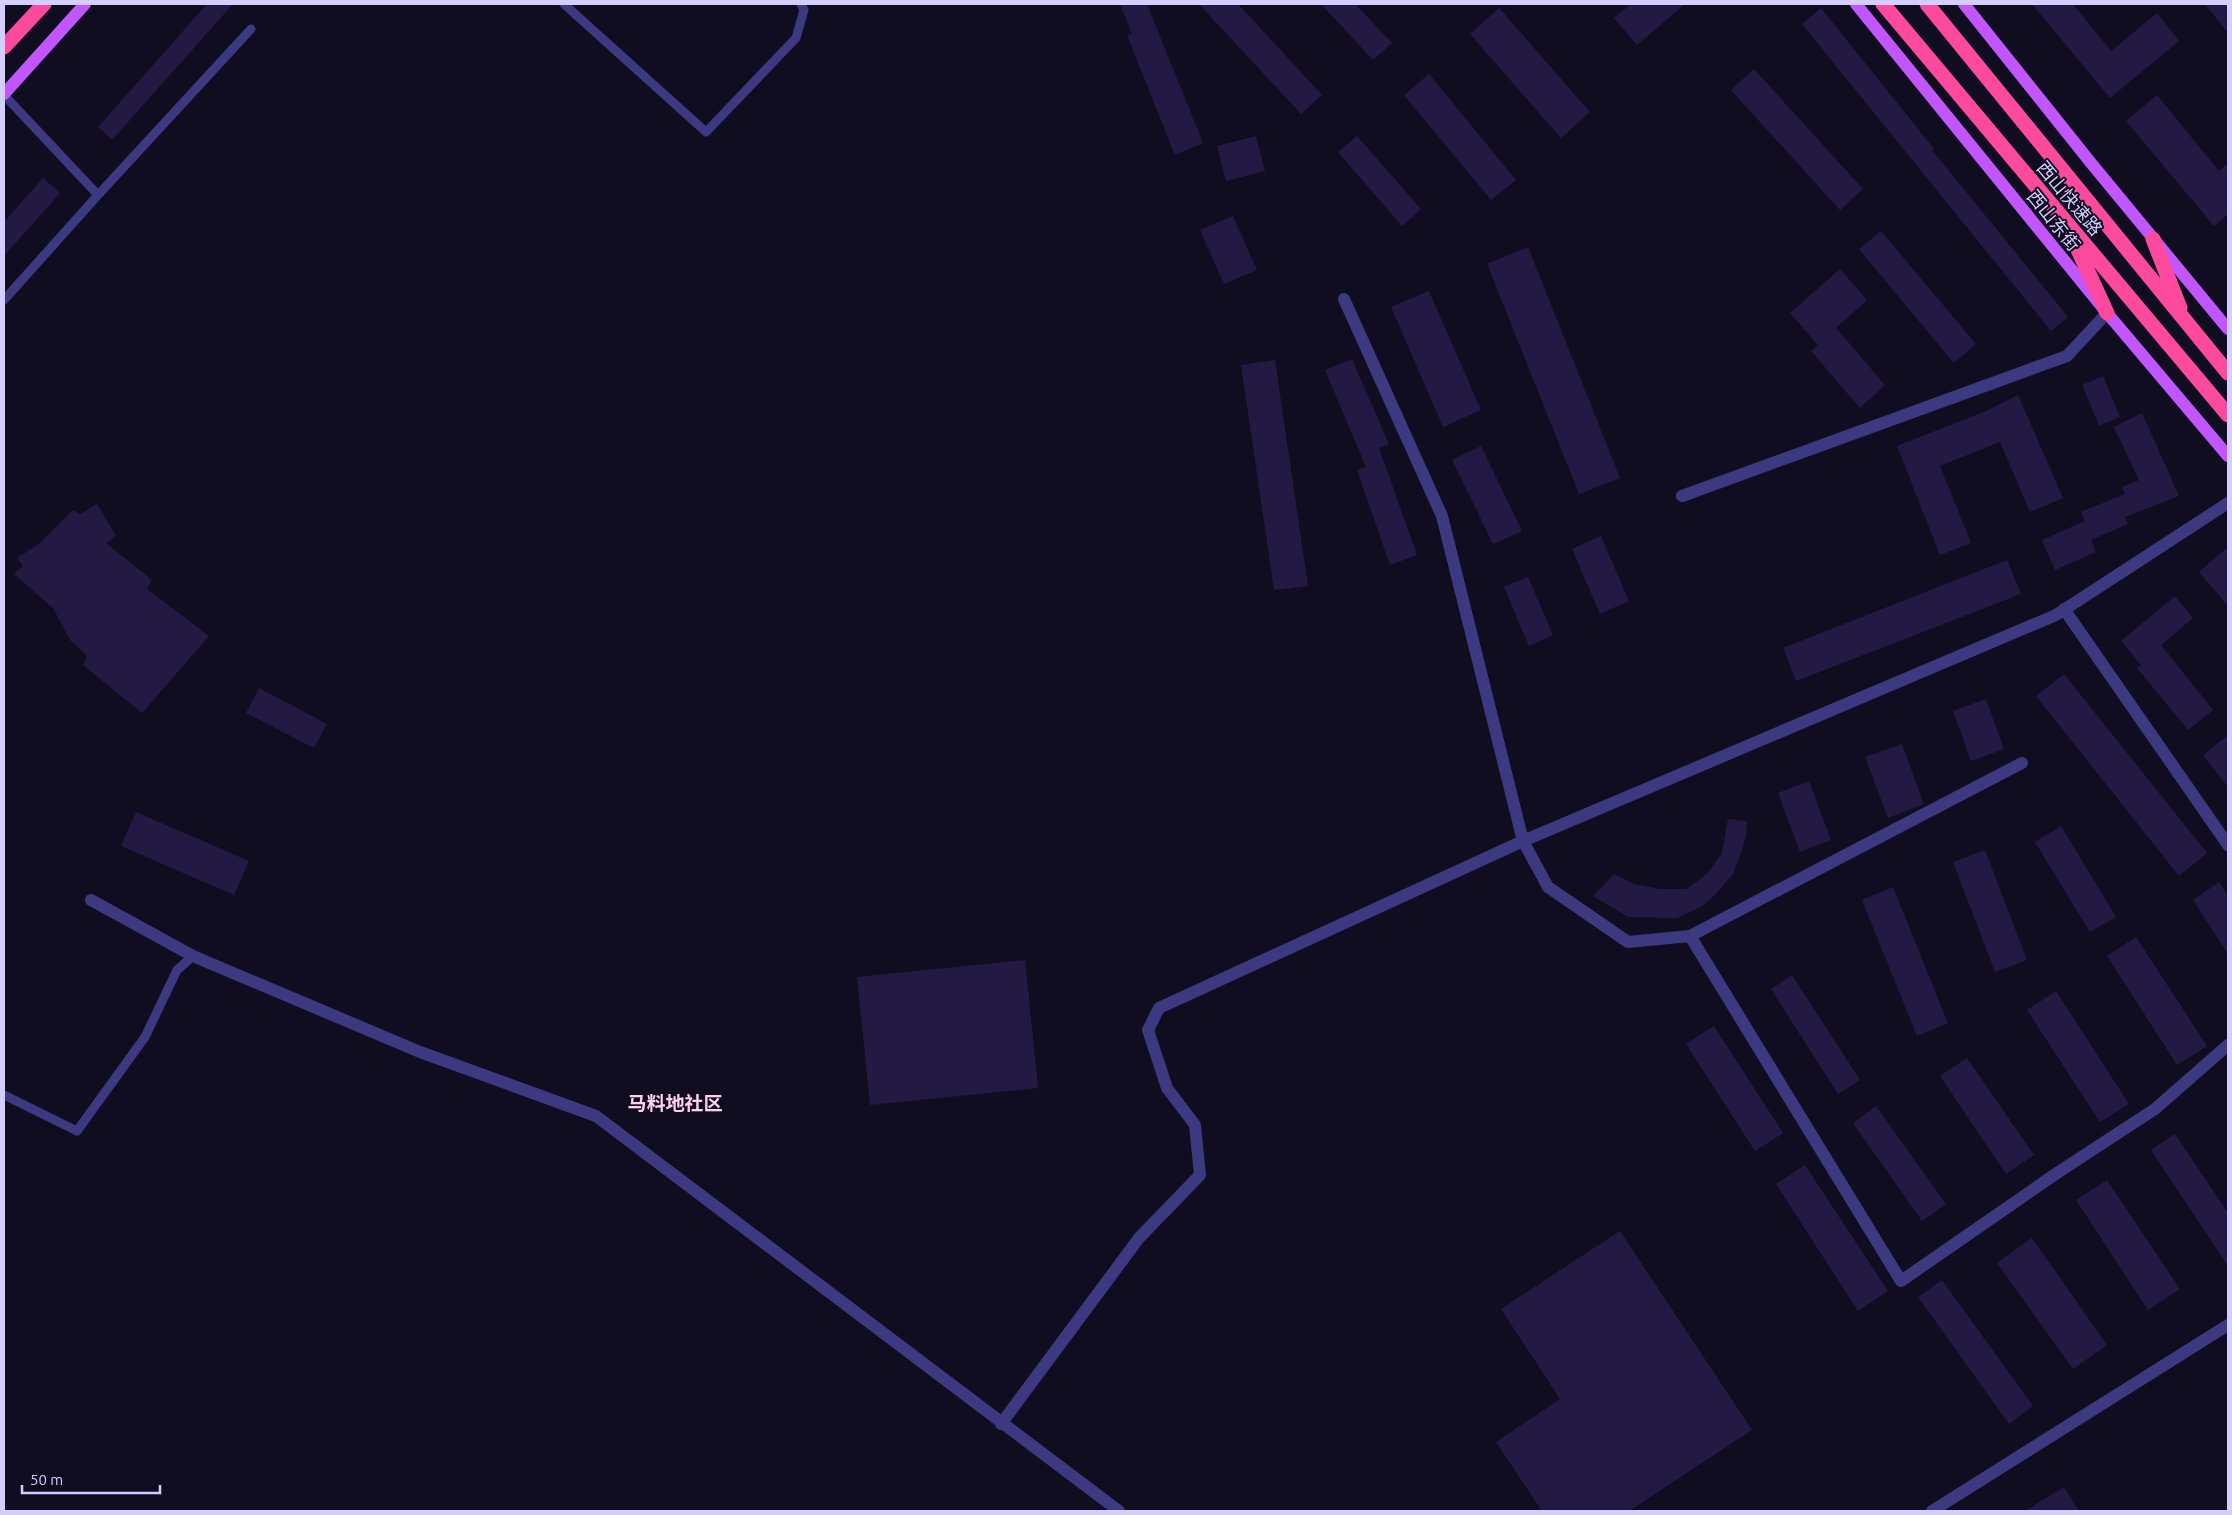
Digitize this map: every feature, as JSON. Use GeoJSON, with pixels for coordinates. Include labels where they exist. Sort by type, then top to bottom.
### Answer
{"type":"FeatureCollection","features":[{"type":"Feature","properties":{"kind":"highway"},"geometry":{"type":"LineString","coordinates":[[4,47],[44,4]]}},
{"type":"Feature","properties":{"kind":"highway","name":"西山快速路"},"geometry":{"type":"LineString","coordinates":[[1883,4],[2228,415]]}},
{"type":"Feature","properties":{"kind":"highway","name":"西山快速路"},"geometry":{"type":"LineString","coordinates":[[1927,4],[2228,373]]}},
{"type":"Feature","properties":{"kind":"highway"},"geometry":{"type":"LineString","coordinates":[[2066,224],[2107,313]]}},
{"type":"Feature","properties":{"kind":"highway"},"geometry":{"type":"LineString","coordinates":[[2153,239],[2185,321]]}},
{"type":"Feature","properties":{"kind":"main road"},"geometry":{"type":"LineString","coordinates":[[4,95],[85,4]]}},
{"type":"Feature","properties":{"kind":"main road","name":"西山东街"},"geometry":{"type":"LineString","coordinates":[[1856,4],[2107,313],[2228,456]]}},
{"type":"Feature","properties":{"kind":"main road"},"geometry":{"type":"LineString","coordinates":[[1964,4],[2228,329]]}},
{"type":"Feature","properties":{"kind":"street"},"geometry":{"type":"LineString","coordinates":[[1344,299],[1442,516],[1523,840],[1548,887],[1628,942],[1690,936],[2022,763]]}},
{"type":"Feature","properties":{"kind":"street"},"geometry":{"type":"LineString","coordinates":[[1682,496],[2067,356],[2107,313]]}},
{"type":"Feature","properties":{"kind":"street"},"geometry":{"type":"LineString","coordinates":[[1001,1424],[1139,1238],[1200,1175],[1195,1125],[1168,1088],[1148,1030],[1159,1008],[1523,840],[2047,619],[2228,503]]}},
{"type":"Feature","properties":{"kind":"street"},"geometry":{"type":"LineString","coordinates":[[2064,609],[2228,845]]}},
{"type":"Feature","properties":{"kind":"street"},"geometry":{"type":"LineString","coordinates":[[91,900],[193,956],[420,1052],[596,1116],[1001,1424],[1119,1511]]}},
{"type":"Feature","properties":{"kind":"street"},"geometry":{"type":"LineString","coordinates":[[1690,936],[1901,1281],[2056,1173],[2155,1109],[2228,1045]]}},
{"type":"Feature","properties":{"kind":"street"},"geometry":{"type":"LineString","coordinates":[[1932,1511],[2228,1325]]}},
{"type":"Feature","properties":{"kind":"lane"},"geometry":{"type":"LineString","coordinates":[[564,4],[706,132],[796,38],[804,10],[802,4]]}},
{"type":"Feature","properties":{"kind":"lane"},"geometry":{"type":"LineString","coordinates":[[4,300],[251,29]]}},
{"type":"Feature","properties":{"kind":"lane"},"geometry":{"type":"LineString","coordinates":[[4,95],[98,195]]}},
{"type":"Feature","properties":{"kind":"lane"},"geometry":{"type":"LineString","coordinates":[[4,1096],[77,1130],[145,1037],[177,970],[193,956]]}},
{"type":"Feature","properties":{"kind":"building"},"geometry":{"type":"Polygon","coordinates":[[[207,4],[233,4],[112,140],[98,127],[207,4]]]}},
{"type":"Feature","properties":{"kind":"building"},"geometry":{"type":"Polygon","coordinates":[[[1120,4],[1147,4],[1203,143],[1175,155],[1127,35],[1132,34],[1120,4]]]}},
{"type":"Feature","properties":{"kind":"building"},"geometry":{"type":"Polygon","coordinates":[[[1199,4],[1238,4],[1322,95],[1301,114],[1199,4]]]}},
{"type":"Feature","properties":{"kind":"building"},"geometry":{"type":"Polygon","coordinates":[[[1321,4],[1355,4],[1392,43],[1373,60],[1321,4]]]}},
{"type":"Feature","properties":{"kind":"building"},"geometry":{"type":"Polygon","coordinates":[[[1631,4],[1685,4],[1637,45],[1614,18],[1631,4]]]}},
{"type":"Feature","properties":{"kind":"building"},"geometry":{"type":"Polygon","coordinates":[[[2032,4],[2073,4],[2111,51],[2157,13],[2179,41],[2110,98],[2032,4]]]}},
{"type":"Feature","properties":{"kind":"building"},"geometry":{"type":"Polygon","coordinates":[[[2205,4],[2228,4],[2228,33],[2205,4]]]}},
{"type":"Feature","properties":{"kind":"building"},"geometry":{"type":"Polygon","coordinates":[[[1499,8],[1590,112],[1561,138],[1470,34],[1499,8]]]}},
{"type":"Feature","properties":{"kind":"building"},"geometry":{"type":"Polygon","coordinates":[[[1821,8],[1934,149],[1932,150],[2068,317],[2051,331],[1802,24],[1821,8]]]}},
{"type":"Feature","properties":{"kind":"building"},"geometry":{"type":"Polygon","coordinates":[[[1754,69],[1863,189],[1840,210],[1731,90],[1754,69]]]}},
{"type":"Feature","properties":{"kind":"building"},"geometry":{"type":"Polygon","coordinates":[[[1429,74],[1516,180],[1491,200],[1404,95],[1429,74]]]}},
{"type":"Feature","properties":{"kind":"building"},"geometry":{"type":"Polygon","coordinates":[[[2157,95],[2219,171],[2228,163],[2228,214],[2214,226],[2126,121],[2157,95]]]}},
{"type":"Feature","properties":{"kind":"building"},"geometry":{"type":"Polygon","coordinates":[[[1256,136],[1265,171],[1226,181],[1217,146],[1256,136]]]}},
{"type":"Feature","properties":{"kind":"building"},"geometry":{"type":"Polygon","coordinates":[[[1357,136],[1421,209],[1402,226],[1338,152],[1357,136]]]}},
{"type":"Feature","properties":{"kind":"building"},"geometry":{"type":"Polygon","coordinates":[[[43,178],[60,193],[4,256],[4,222],[43,178]]]}},
{"type":"Feature","properties":{"kind":"building"},"geometry":{"type":"Polygon","coordinates":[[[1233,216],[1257,270],[1224,284],[1200,230],[1233,216]]]}},
{"type":"Feature","properties":{"kind":"building"},"geometry":{"type":"Polygon","coordinates":[[[1881,231],[1976,344],[1954,363],[1859,249],[1881,231]]]}},
{"type":"Feature","properties":{"kind":"building"},"geometry":{"type":"Polygon","coordinates":[[[1528,247],[1620,478],[1579,494],[1487,264],[1528,247]]]}},
{"type":"Feature","properties":{"kind":"building"},"geometry":{"type":"Polygon","coordinates":[[[1840,269],[1867,300],[1836,328],[1885,385],[1860,408],[1811,351],[1818,345],[1790,313],[1840,269]]]}},
{"type":"Feature","properties":{"kind":"building"},"geometry":{"type":"Polygon","coordinates":[[[1429,291],[1481,410],[1443,427],[1391,307],[1429,291]]]}},
{"type":"Feature","properties":{"kind":"building"},"geometry":{"type":"Polygon","coordinates":[[[1352,359],[1389,444],[1379,448],[1417,555],[1390,565],[1357,470],[1366,467],[1325,370],[1352,359]]]}},
{"type":"Feature","properties":{"kind":"building"},"geometry":{"type":"Polygon","coordinates":[[[1275,360],[1308,586],[1274,590],[1241,365],[1275,360]]]}},
{"type":"Feature","properties":{"kind":"building"},"geometry":{"type":"Polygon","coordinates":[[[2103,376],[2120,417],[2099,426],[2082,385],[2103,376]]]}},
{"type":"Feature","properties":{"kind":"building"},"geometry":{"type":"Polygon","coordinates":[[[2018,395],[2063,498],[2030,512],[2000,442],[1940,466],[1971,543],[1940,555],[1897,446],[1986,411],[2018,395]]]}},
{"type":"Feature","properties":{"kind":"building"},"geometry":{"type":"Polygon","coordinates":[[[2142,413],[2179,496],[2125,517],[2128,524],[2091,540],[2096,552],[2055,570],[2042,540],[2085,521],[2081,512],[2125,494],[2122,487],[2139,480],[2114,427],[2142,413]]]}},
{"type":"Feature","properties":{"kind":"building"},"geometry":{"type":"Polygon","coordinates":[[[1481,446],[1522,531],[1493,544],[1452,460],[1481,446]]]}},
{"type":"Feature","properties":{"kind":"building"},"geometry":{"type":"Polygon","coordinates":[[[97,504],[116,536],[106,543],[152,580],[147,589],[209,636],[142,713],[83,665],[87,656],[70,640],[53,608],[14,574],[23,566],[17,558],[40,543],[73,510],[80,514],[97,504]]]}},
{"type":"Feature","properties":{"kind":"building"},"geometry":{"type":"Polygon","coordinates":[[[1601,536],[1629,601],[1600,614],[1572,549],[1601,536]]]}},
{"type":"Feature","properties":{"kind":"building"},"geometry":{"type":"Polygon","coordinates":[[[2228,547],[2228,606],[2199,572],[2228,547]]]}},
{"type":"Feature","properties":{"kind":"building"},"geometry":{"type":"Polygon","coordinates":[[[2007,560],[2021,594],[1796,681],[1783,648],[2007,560]]]}},
{"type":"Feature","properties":{"kind":"building"},"geometry":{"type":"Polygon","coordinates":[[[1528,577],[1553,635],[1529,646],[1504,587],[1528,577]]]}},
{"type":"Feature","properties":{"kind":"building"},"geometry":{"type":"Polygon","coordinates":[[[2175,596],[2193,618],[2161,645],[2213,710],[2188,730],[2137,668],[2141,665],[2121,641],[2175,596]]]}},
{"type":"Feature","properties":{"kind":"building"},"geometry":{"type":"Polygon","coordinates":[[[2064,674],[2207,853],[2179,876],[2036,696],[2064,674]]]}},
{"type":"Feature","properties":{"kind":"building"},"geometry":{"type":"Polygon","coordinates":[[[259,688],[327,724],[314,748],[246,713],[259,688]]]}},
{"type":"Feature","properties":{"kind":"building"},"geometry":{"type":"Polygon","coordinates":[[[1986,699],[2004,749],[1971,761],[1953,711],[1986,699]]]}},
{"type":"Feature","properties":{"kind":"building"},"geometry":{"type":"Polygon","coordinates":[[[2228,735],[2228,787],[2203,755],[2228,735]]]}},
{"type":"Feature","properties":{"kind":"building"},"geometry":{"type":"Polygon","coordinates":[[[1902,744],[1924,804],[1888,818],[1865,757],[1902,744]]]}},
{"type":"Feature","properties":{"kind":"building"},"geometry":{"type":"Polygon","coordinates":[[[1809,781],[1831,840],[1800,852],[1778,793],[1809,781]]]}},
{"type":"Feature","properties":{"kind":"building"},"geometry":{"type":"Polygon","coordinates":[[[136,812],[249,861],[234,895],[121,846],[136,812]]]}},
{"type":"Feature","properties":{"kind":"building"},"geometry":{"type":"Polygon","coordinates":[[[1728,819],[1747,821],[1746,836],[1740,856],[1733,874],[1716,894],[1701,907],[1677,918],[1628,917],[1593,896],[1614,874],[1634,884],[1660,889],[1686,889],[1707,874],[1722,853],[1728,819]]]}},
{"type":"Feature","properties":{"kind":"building"},"geometry":{"type":"Polygon","coordinates":[[[2061,826],[2116,917],[2090,932],[2035,842],[2061,826]]]}},
{"type":"Feature","properties":{"kind":"building"},"geometry":{"type":"Polygon","coordinates":[[[1985,850],[2027,960],[1995,972],[1953,862],[1985,850]]]}},
{"type":"Feature","properties":{"kind":"building"},"geometry":{"type":"Polygon","coordinates":[[[2219,882],[2228,896],[2228,954],[2193,900],[2219,882]]]}},
{"type":"Feature","properties":{"kind":"building"},"geometry":{"type":"Polygon","coordinates":[[[1893,887],[1948,1023],[1917,1036],[1862,900],[1893,887]]]}},
{"type":"Feature","properties":{"kind":"building"},"geometry":{"type":"Polygon","coordinates":[[[2136,937],[2207,1046],[2177,1065],[2107,956],[2136,937]]]}},
{"type":"Feature","properties":{"kind":"building"},"geometry":{"type":"Polygon","coordinates":[[[1025,960],[1038,1088],[870,1105],[857,977],[1025,960]]]}},
{"type":"Feature","properties":{"kind":"building"},"geometry":{"type":"Polygon","coordinates":[[[1792,975],[1860,1080],[1838,1094],[1771,989],[1792,975]]]}},
{"type":"Feature","properties":{"kind":"building"},"geometry":{"type":"Polygon","coordinates":[[[2056,991],[2129,1104],[2100,1122],[2027,1010],[2056,991]]]}},
{"type":"Feature","properties":{"kind":"building"},"geometry":{"type":"Polygon","coordinates":[[[1714,1026],[1783,1133],[1755,1151],[1686,1044],[1714,1026]]]}},
{"type":"Feature","properties":{"kind":"building"},"geometry":{"type":"Polygon","coordinates":[[[1967,1058],[2034,1155],[2006,1174],[1940,1076],[1967,1058]]]}},
{"type":"Feature","properties":{"kind":"building"},"geometry":{"type":"Polygon","coordinates":[[[1876,1106],[1946,1204],[1922,1221],[1853,1123],[1876,1106]]]}},
{"type":"Feature","properties":{"kind":"building"},"geometry":{"type":"Polygon","coordinates":[[[2175,1134],[2228,1213],[2228,1266],[2151,1150],[2175,1134]]]}},
{"type":"Feature","properties":{"kind":"building"},"geometry":{"type":"Polygon","coordinates":[[[1805,1165],[1888,1291],[1858,1311],[1776,1184],[1805,1165]]]}},
{"type":"Feature","properties":{"kind":"building"},"geometry":{"type":"Polygon","coordinates":[[[2107,1180],[2180,1289],[2148,1310],[2076,1200],[2107,1180]]]}},
{"type":"Feature","properties":{"kind":"building"},"geometry":{"type":"Polygon","coordinates":[[[1620,1231],[1752,1430],[1629,1511],[1542,1511],[1496,1442],[1560,1399],[1501,1309],[1620,1231]]]}},
{"type":"Feature","properties":{"kind":"building"},"geometry":{"type":"Polygon","coordinates":[[[2032,1238],[2107,1345],[2073,1369],[1997,1263],[2032,1238]]]}},
{"type":"Feature","properties":{"kind":"building"},"geometry":{"type":"Polygon","coordinates":[[[1942,1280],[2033,1406],[2009,1424],[1918,1297],[1942,1280]]]}},
{"type":"Feature","properties":{"kind":"building"},"geometry":{"type":"Polygon","coordinates":[[[2064,1487],[2079,1511],[2025,1511],[2064,1487]]]}},
{"type":"Feature","properties":{"kind":"district","name":"马料地社区"},"geometry":{"type":"Point","coordinates":[675,1103]}}]}
